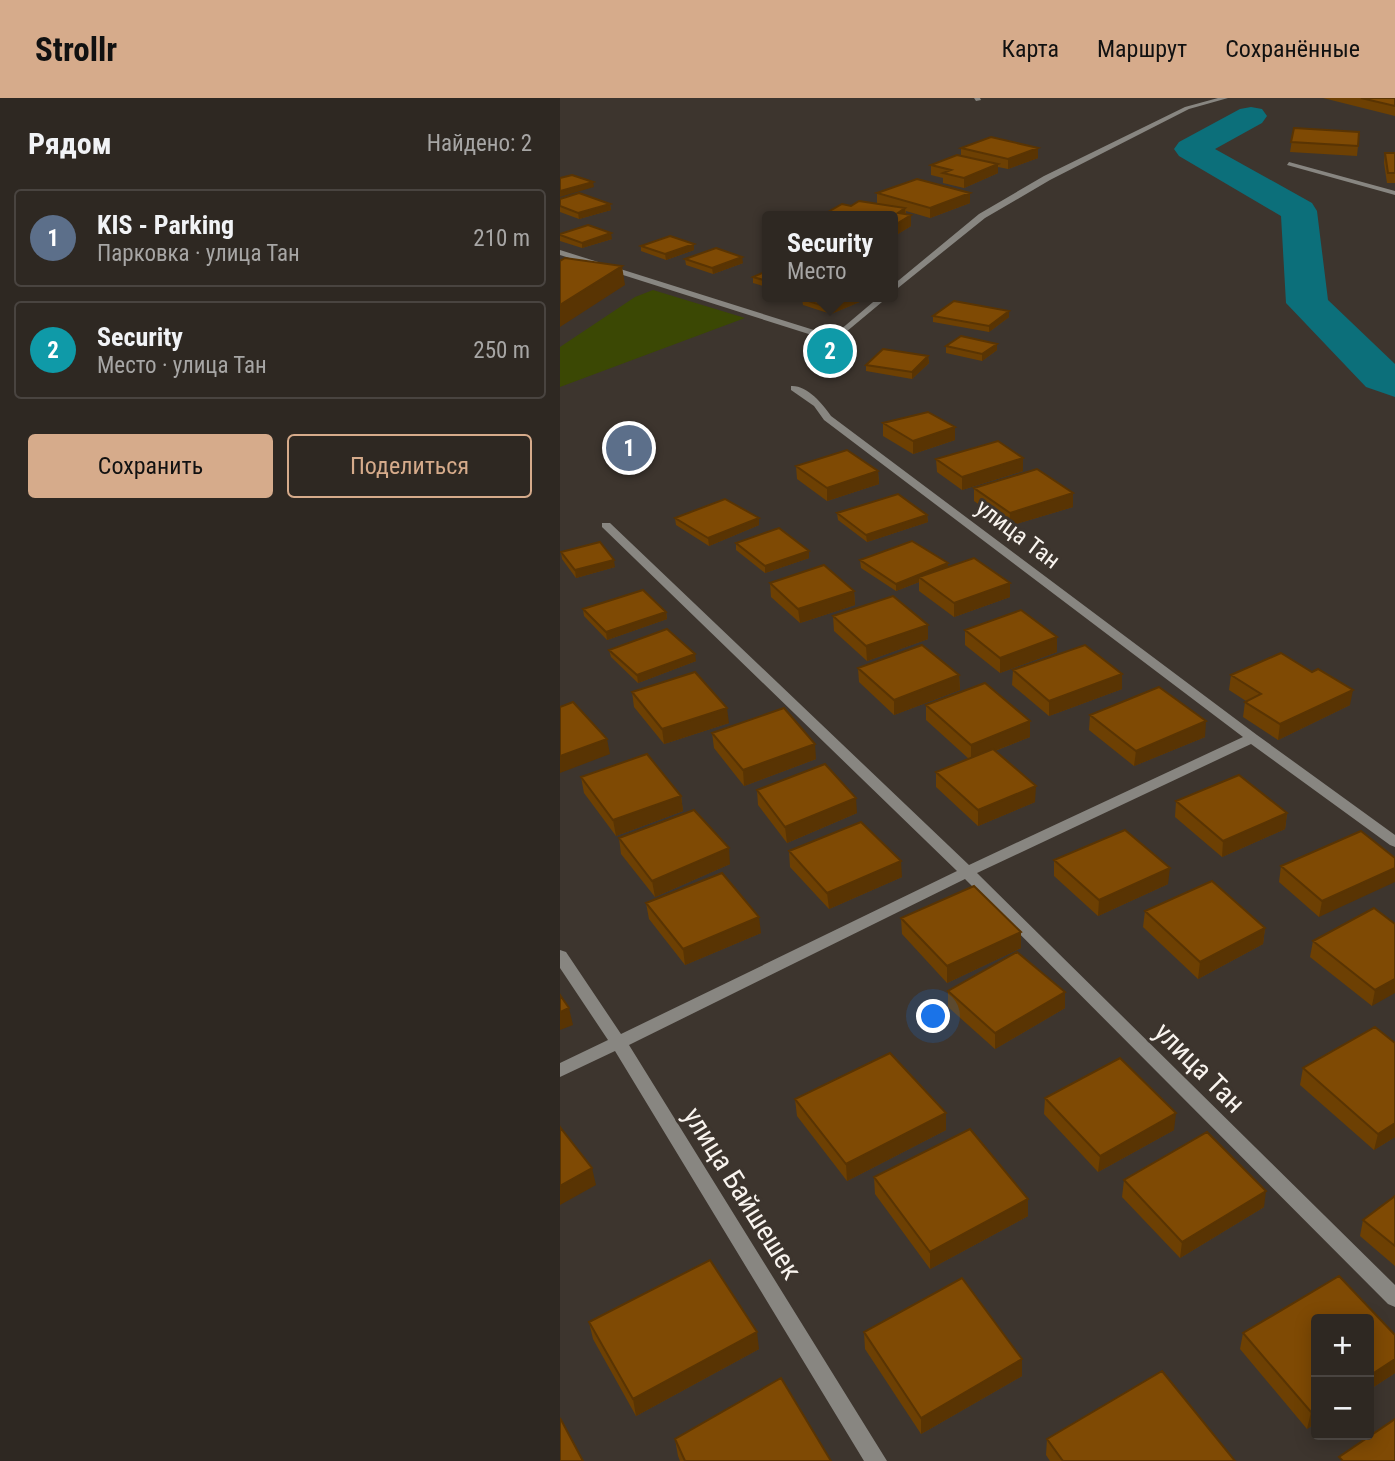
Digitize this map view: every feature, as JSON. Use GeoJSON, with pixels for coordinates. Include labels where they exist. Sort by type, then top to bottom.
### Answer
{"type":"FeatureCollection","features":[{"type":"Feature","properties":{"kind":"street"},"geometry":{"type":"LineString","coordinates":[[898,285],[982,216],[1047,178],[1187,108],[1225,98]]}},
{"type":"Feature","properties":{"kind":"street"},"geometry":{"type":"LineString","coordinates":[[1289,164],[1395,193]]}},
{"type":"Feature","properties":{"kind":"street"},"geometry":{"type":"LineString","coordinates":[[560,252],[834,338],[878,302]]}},
{"type":"Feature","properties":{"kind":"street","name":"улица Тан"},"geometry":{"type":"LineString","coordinates":[[794,388],[818,404],[827,418],[1252,738],[1395,842]]}},
{"type":"Feature","properties":{"kind":"street","name":"улица Тан"},"geometry":{"type":"LineString","coordinates":[[607,525],[968,872],[1395,1298]]}},
{"type":"Feature","properties":{"kind":"street"},"geometry":{"type":"LineString","coordinates":[[560,1071],[968,872],[1252,738]]}},
{"type":"Feature","properties":{"kind":"street","name":"улица Байшешек"},"geometry":{"type":"LineString","coordinates":[[560,956],[618,1042],[876,1461]]}},
{"type":"Feature","properties":{"kind":"green space"},"geometry":{"type":"Polygon","coordinates":[[[653,290],[745,318],[560,387],[560,347],[635,297],[653,290]]]}},
{"type":"Feature","properties":{"kind":"building"},"geometry":{"type":"Polygon","coordinates":[[[1361,98],[1395,98],[1395,106],[1361,98]]]}},
{"type":"Feature","properties":{"kind":"building"},"geometry":{"type":"Polygon","coordinates":[[[1294,128],[1359,132],[1358,146],[1291,142],[1294,128]]]}},
{"type":"Feature","properties":{"kind":"building"},"geometry":{"type":"Polygon","coordinates":[[[991,137],[1038,148],[1008,159],[961,148],[991,137]]]}},
{"type":"Feature","properties":{"kind":"building"},"geometry":{"type":"Polygon","coordinates":[[[1385,153],[1395,153],[1395,173],[1388,173],[1385,153]]]}},
{"type":"Feature","properties":{"kind":"building"},"geometry":{"type":"Polygon","coordinates":[[[957,155],[998,164],[964,178],[943,173],[951,170],[931,165],[957,155]]]}},
{"type":"Feature","properties":{"kind":"building"},"geometry":{"type":"Polygon","coordinates":[[[572,175],[593,182],[560,191],[560,178],[572,175]]]}},
{"type":"Feature","properties":{"kind":"building"},"geometry":{"type":"Polygon","coordinates":[[[917,179],[970,193],[930,208],[877,193],[917,179]]]}},
{"type":"Feature","properties":{"kind":"building"},"geometry":{"type":"Polygon","coordinates":[[[579,193],[610,204],[578,213],[560,206],[560,199],[579,193]]]}},
{"type":"Feature","properties":{"kind":"building"},"geometry":{"type":"Polygon","coordinates":[[[859,201],[905,208],[898,213],[830,211],[842,204],[851,206],[859,201]]]}},
{"type":"Feature","properties":{"kind":"building"},"geometry":{"type":"Polygon","coordinates":[[[898,213],[911,215],[898,223],[898,213]]]}},
{"type":"Feature","properties":{"kind":"building"},"geometry":{"type":"Polygon","coordinates":[[[588,225],[611,233],[582,243],[560,235],[560,234],[588,225]]]}},
{"type":"Feature","properties":{"kind":"building"},"geometry":{"type":"Polygon","coordinates":[[[670,236],[694,244],[665,254],[641,246],[670,236]]]}},
{"type":"Feature","properties":{"kind":"building"},"geometry":{"type":"Polygon","coordinates":[[[716,248],[742,257],[712,268],[685,259],[716,248]]]}},
{"type":"Feature","properties":{"kind":"building"},"geometry":{"type":"Polygon","coordinates":[[[565,258],[622,266],[560,305],[560,261],[565,258]]]}},
{"type":"Feature","properties":{"kind":"building"},"geometry":{"type":"Polygon","coordinates":[[[954,301],[1009,311],[989,326],[933,316],[954,301]]]}},
{"type":"Feature","properties":{"kind":"building"},"geometry":{"type":"Polygon","coordinates":[[[811,302],[844,302],[830,308],[811,302]]]}},
{"type":"Feature","properties":{"kind":"building"},"geometry":{"type":"Polygon","coordinates":[[[961,336],[997,344],[982,354],[946,346],[961,336]]]}},
{"type":"Feature","properties":{"kind":"building"},"geometry":{"type":"Polygon","coordinates":[[[829,338],[848,345],[829,353],[810,346],[829,338]]]}},
{"type":"Feature","properties":{"kind":"building"},"geometry":{"type":"Polygon","coordinates":[[[883,349],[928,356],[912,372],[866,365],[883,349]]]}},
{"type":"Feature","properties":{"kind":"building"},"geometry":{"type":"Polygon","coordinates":[[[928,412],[955,427],[913,441],[883,423],[928,412]]]}},
{"type":"Feature","properties":{"kind":"building"},"geometry":{"type":"Polygon","coordinates":[[[998,441],[1023,458],[962,477],[936,459],[998,441]]]}},
{"type":"Feature","properties":{"kind":"building"},"geometry":{"type":"Polygon","coordinates":[[[847,450],[878,471],[827,488],[796,466],[847,450]]]}},
{"type":"Feature","properties":{"kind":"building"},"geometry":{"type":"Polygon","coordinates":[[[1037,469],[1073,493],[1010,513],[974,488],[1037,469]]]}},
{"type":"Feature","properties":{"kind":"building"},"geometry":{"type":"Polygon","coordinates":[[[898,494],[927,515],[866,535],[837,513],[898,494]]]}},
{"type":"Feature","properties":{"kind":"building"},"geometry":{"type":"Polygon","coordinates":[[[725,499],[759,518],[708,538],[675,518],[725,499]]]}},
{"type":"Feature","properties":{"kind":"building"},"geometry":{"type":"Polygon","coordinates":[[[779,528],[809,551],[765,566],[736,543],[779,528]]]}},
{"type":"Feature","properties":{"kind":"building"},"geometry":{"type":"Polygon","coordinates":[[[912,541],[948,563],[896,584],[860,560],[912,541]]]}},
{"type":"Feature","properties":{"kind":"building"},"geometry":{"type":"Polygon","coordinates":[[[600,542],[614,560],[575,570],[561,552],[600,542]]]}},
{"type":"Feature","properties":{"kind":"building"},"geometry":{"type":"Polygon","coordinates":[[[974,558],[1010,583],[954,603],[919,577],[974,558]]]}},
{"type":"Feature","properties":{"kind":"building"},"geometry":{"type":"Polygon","coordinates":[[[824,565],[854,591],[798,609],[770,583],[824,565]]]}},
{"type":"Feature","properties":{"kind":"building"},"geometry":{"type":"Polygon","coordinates":[[[643,590],[666,612],[606,632],[583,609],[643,590]]]}},
{"type":"Feature","properties":{"kind":"building"},"geometry":{"type":"Polygon","coordinates":[[[893,596],[928,625],[866,646],[833,616],[893,596]]]}},
{"type":"Feature","properties":{"kind":"building"},"geometry":{"type":"Polygon","coordinates":[[[1021,610],[1057,637],[1000,658],[965,630],[1021,610]]]}},
{"type":"Feature","properties":{"kind":"building"},"geometry":{"type":"Polygon","coordinates":[[[667,629],[695,654],[637,675],[609,650],[667,629]]]}},
{"type":"Feature","properties":{"kind":"building"},"geometry":{"type":"Polygon","coordinates":[[[922,645],[959,675],[894,700],[858,668],[922,645]]]}},
{"type":"Feature","properties":{"kind":"building"},"geometry":{"type":"Polygon","coordinates":[[[1085,645],[1122,674],[1049,701],[1013,670],[1085,645]]]}},
{"type":"Feature","properties":{"kind":"building"},"geometry":{"type":"Polygon","coordinates":[[[1281,653],[1312,672],[1318,669],[1353,690],[1280,724],[1245,702],[1261,694],[1231,675],[1281,653]]]}},
{"type":"Feature","properties":{"kind":"building"},"geometry":{"type":"Polygon","coordinates":[[[695,672],[727,708],[662,729],[632,692],[695,672]]]}},
{"type":"Feature","properties":{"kind":"building"},"geometry":{"type":"Polygon","coordinates":[[[985,683],[1030,721],[971,745],[926,705],[985,683]]]}},
{"type":"Feature","properties":{"kind":"building"},"geometry":{"type":"Polygon","coordinates":[[[1159,687],[1206,721],[1136,751],[1090,715],[1159,687]]]}},
{"type":"Feature","properties":{"kind":"building"},"geometry":{"type":"Polygon","coordinates":[[[573,702],[607,739],[560,756],[560,707],[573,702]]]}},
{"type":"Feature","properties":{"kind":"building"},"geometry":{"type":"Polygon","coordinates":[[[784,708],[815,744],[743,770],[712,733],[784,708]]]}},
{"type":"Feature","properties":{"kind":"building"},"geometry":{"type":"Polygon","coordinates":[[[993,749],[1036,786],[978,810],[936,772],[993,749]]]}},
{"type":"Feature","properties":{"kind":"building"},"geometry":{"type":"Polygon","coordinates":[[[647,754],[681,796],[613,820],[581,777],[647,754]]]}},
{"type":"Feature","properties":{"kind":"building"},"geometry":{"type":"Polygon","coordinates":[[[825,764],[856,798],[785,827],[757,790],[825,764]]]}},
{"type":"Feature","properties":{"kind":"building"},"geometry":{"type":"Polygon","coordinates":[[[1239,775],[1287,813],[1223,841],[1176,801],[1239,775]]]}},
{"type":"Feature","properties":{"kind":"building"},"geometry":{"type":"Polygon","coordinates":[[[694,810],[729,848],[652,881],[619,838],[694,810]]]}},
{"type":"Feature","properties":{"kind":"building"},"geometry":{"type":"Polygon","coordinates":[[[861,822],[901,861],[827,893],[789,851],[861,822]]]}},
{"type":"Feature","properties":{"kind":"building"},"geometry":{"type":"Polygon","coordinates":[[[1125,830],[1170,868],[1099,900],[1054,860],[1125,830]]]}},
{"type":"Feature","properties":{"kind":"building"},"geometry":{"type":"Polygon","coordinates":[[[1361,831],[1395,858],[1395,868],[1322,901],[1281,866],[1361,831]]]}},
{"type":"Feature","properties":{"kind":"building"},"geometry":{"type":"Polygon","coordinates":[[[722,873],[759,917],[683,949],[646,903],[722,873]]]}},
{"type":"Feature","properties":{"kind":"building"},"geometry":{"type":"Polygon","coordinates":[[[1212,881],[1265,928],[1200,962],[1145,911],[1212,881]]]}},
{"type":"Feature","properties":{"kind":"building"},"geometry":{"type":"Polygon","coordinates":[[[974,886],[1021,932],[947,966],[901,918],[974,886]]]}},
{"type":"Feature","properties":{"kind":"building"},"geometry":{"type":"Polygon","coordinates":[[[1374,908],[1395,924],[1395,979],[1375,990],[1313,941],[1374,908]]]}},
{"type":"Feature","properties":{"kind":"building"},"geometry":{"type":"Polygon","coordinates":[[[1017,952],[1065,992],[995,1033],[948,991],[1017,952]]]}},
{"type":"Feature","properties":{"kind":"building"},"geometry":{"type":"Polygon","coordinates":[[[560,995],[569,1008],[560,1012],[560,995]]]}},
{"type":"Feature","properties":{"kind":"building"},"geometry":{"type":"Polygon","coordinates":[[[1375,1027],[1395,1043],[1395,1123],[1378,1134],[1303,1068],[1375,1027]]]}},
{"type":"Feature","properties":{"kind":"building"},"geometry":{"type":"Polygon","coordinates":[[[890,1053],[946,1113],[846,1164],[795,1099],[890,1053]]]}},
{"type":"Feature","properties":{"kind":"building"},"geometry":{"type":"Polygon","coordinates":[[[1120,1058],[1176,1113],[1100,1156],[1045,1098],[1120,1058]]]}},
{"type":"Feature","properties":{"kind":"building"},"geometry":{"type":"Polygon","coordinates":[[[560,1127],[592,1168],[560,1186],[560,1127]]]}},
{"type":"Feature","properties":{"kind":"building"},"geometry":{"type":"Polygon","coordinates":[[[970,1129],[1028,1199],[930,1252],[874,1177],[970,1129]]]}},
{"type":"Feature","properties":{"kind":"building"},"geometry":{"type":"Polygon","coordinates":[[[1207,1132],[1266,1191],[1182,1242],[1124,1180],[1207,1132]]]}},
{"type":"Feature","properties":{"kind":"building"},"geometry":{"type":"Polygon","coordinates":[[[1395,1196],[1395,1246],[1363,1220],[1395,1196]]]}},
{"type":"Feature","properties":{"kind":"building"},"geometry":{"type":"Polygon","coordinates":[[[710,1260],[757,1332],[633,1399],[589,1322],[710,1260]]]}},
{"type":"Feature","properties":{"kind":"building"},"geometry":{"type":"Polygon","coordinates":[[[1339,1276],[1395,1335],[1395,1359],[1374,1373],[1374,1314],[1311,1314],[1311,1412],[1243,1333],[1339,1276]]]}},
{"type":"Feature","properties":{"kind":"building"},"geometry":{"type":"Polygon","coordinates":[[[962,1278],[1022,1359],[921,1418],[864,1332],[962,1278]]]}},
{"type":"Feature","properties":{"kind":"building"},"geometry":{"type":"Polygon","coordinates":[[[1162,1371],[1235,1461],[1063,1461],[1047,1439],[1162,1371]]]}},
{"type":"Feature","properties":{"kind":"building"},"geometry":{"type":"Polygon","coordinates":[[[781,1378],[831,1461],[685,1461],[675,1439],[781,1378]]]}},
{"type":"Feature","properties":{"kind":"building"},"geometry":{"type":"Polygon","coordinates":[[[560,1418],[583,1461],[560,1461],[560,1418]]]}},
{"type":"Feature","properties":{"kind":"building"},"geometry":{"type":"Polygon","coordinates":[[[1395,1419],[1395,1461],[1343,1461],[1339,1457],[1364,1440],[1374,1440],[1374,1433],[1395,1419]]]}},
{"type":"Feature","properties":{"kind":"waterway"},"geometry":{"type":"LineString","coordinates":[[1251,116],[1191,149],[1299,211],[1307,303],[1382,377],[1395,383]]}},
{"type":"Feature","properties":{"kind":"place","name":"Security"},"geometry":{"type":"Point","coordinates":[830,351]}},
{"type":"Feature","properties":{"kind":"place","name":"KIS - Parking"},"geometry":{"type":"Point","coordinates":[629,448]}}]}
